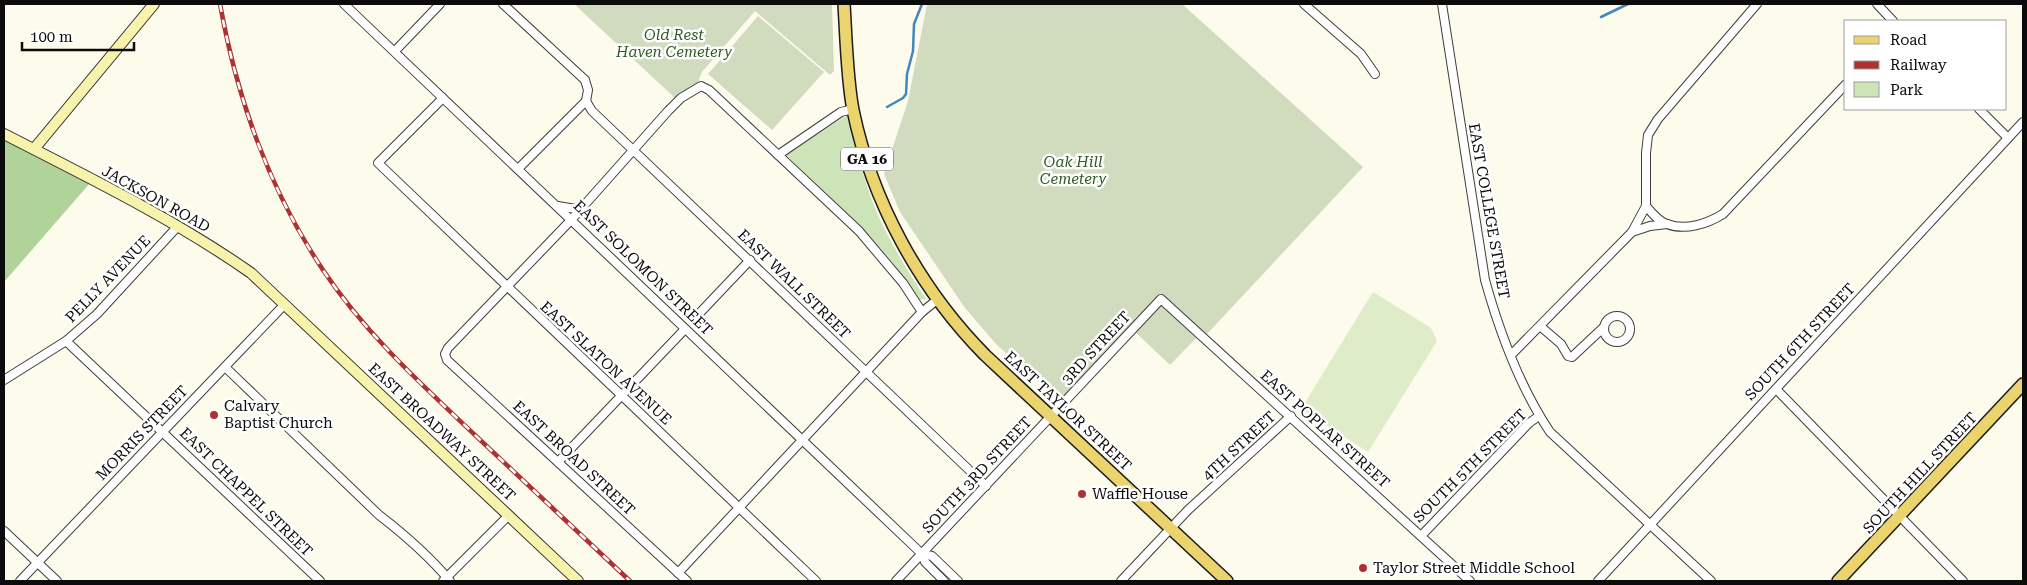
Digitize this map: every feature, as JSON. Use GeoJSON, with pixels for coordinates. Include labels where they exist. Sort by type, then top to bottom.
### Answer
{"type":"FeatureCollection","features":[{"type":"Feature","properties":{"kind":"main road"},"geometry":{"type":"LineString","coordinates":[[34,150],[154,4]]}},
{"type":"Feature","properties":{"kind":"main road","name":"GA 16"},"geometry":{"type":"LineString","coordinates":[[844,4],[853,109],[866,156],[885,208],[906,250],[938,299]]}},
{"type":"Feature","properties":{"kind":"main road","name":"JACKSON ROAD"},"geometry":{"type":"LineString","coordinates":[[4,134],[178,226],[218,250],[251,274],[284,305]]}},
{"type":"Feature","properties":{"kind":"main road","name":"EAST TAYLOR STREET"},"geometry":{"type":"LineString","coordinates":[[938,299],[972,342],[1227,581]]}},
{"type":"Feature","properties":{"kind":"main road","name":"EAST BROADWAY STREET"},"geometry":{"type":"LineString","coordinates":[[284,305],[578,581]]}},
{"type":"Feature","properties":{"kind":"main road","name":"SOUTH HILL STREET"},"geometry":{"type":"LineString","coordinates":[[1838,581],[2023,384]]}},
{"type":"Feature","properties":{"kind":"street","name":"EAST SOLOMON STREET"},"geometry":{"type":"LineString","coordinates":[[344,4],[803,439],[922,554],[925,562],[944,581]]}},
{"type":"Feature","properties":{"kind":"street"},"geometry":{"type":"LineString","coordinates":[[394,52],[440,4]]}},
{"type":"Feature","properties":{"kind":"street"},"geometry":{"type":"LineString","coordinates":[[503,4],[584,80],[588,90],[586,101],[518,169]]}},
{"type":"Feature","properties":{"kind":"street"},"geometry":{"type":"LineString","coordinates":[[1304,4],[1361,54],[1375,74]]}},
{"type":"Feature","properties":{"kind":"street","name":"EAST COLLEGE STREET"},"geometry":{"type":"LineString","coordinates":[[1442,4],[1485,280],[1494,312],[1511,355],[1539,416],[1550,432],[1711,581]]}},
{"type":"Feature","properties":{"kind":"street"},"geometry":{"type":"LineString","coordinates":[[1511,355],[1632,232],[1646,206],[1648,135],[1658,119],[1757,4]]}},
{"type":"Feature","properties":{"kind":"street"},"geometry":{"type":"LineString","coordinates":[[1876,4],[1892,20]]}},
{"type":"Feature","properties":{"kind":"street"},"geometry":{"type":"LineString","coordinates":[[506,288],[572,219],[681,98],[702,86],[710,90],[859,231],[903,283],[922,312]]}},
{"type":"Feature","properties":{"kind":"street"},"geometry":{"type":"LineString","coordinates":[[1632,232],[1650,226],[1667,224],[1694,226],[1711,222],[1723,214],[1844,86]]}},
{"type":"Feature","properties":{"kind":"street","name":"EAST SLATON AVENUE"},"geometry":{"type":"LineString","coordinates":[[443,98],[378,163],[506,288],[816,581]]}},
{"type":"Feature","properties":{"kind":"street","name":"EAST WALL STREET"},"geometry":{"type":"LineString","coordinates":[[586,101],[592,111],[633,151],[986,486]]}},
{"type":"Feature","properties":{"kind":"street"},"geometry":{"type":"LineString","coordinates":[[778,155],[841,112],[853,109]]}},
{"type":"Feature","properties":{"kind":"street"},"geometry":{"type":"LineString","coordinates":[[1980,110],[2008,138]]}},
{"type":"Feature","properties":{"kind":"street","name":"SOUTH 6TH STREET"},"geometry":{"type":"LineString","coordinates":[[1598,581],[2023,122]]}},
{"type":"Feature","properties":{"kind":"street"},"geometry":{"type":"LineString","coordinates":[[558,206],[580,210]]}},
{"type":"Feature","properties":{"kind":"street"},"geometry":{"type":"LineString","coordinates":[[1646,206],[1656,217],[1667,224]]}},
{"type":"Feature","properties":{"kind":"street","name":"PELLY AVENUE"},"geometry":{"type":"LineString","coordinates":[[4,380],[66,341],[97,314],[178,226]]}},
{"type":"Feature","properties":{"kind":"street"},"geometry":{"type":"LineString","coordinates":[[694,319],[750,260]]}},
{"type":"Feature","properties":{"kind":"street","name":"EAST BROAD STREET"},"geometry":{"type":"LineString","coordinates":[[506,288],[448,348],[445,354],[447,360],[687,581]]}},
{"type":"Feature","properties":{"kind":"street"},"geometry":{"type":"LineString","coordinates":[[678,573],[922,312],[938,299]]}},
{"type":"Feature","properties":{"kind":"street","name":"3RD STREET"},"geometry":{"type":"LineString","coordinates":[[1051,415],[1161,299]]}},
{"type":"Feature","properties":{"kind":"street","name":"EAST POPLAR STREET"},"geometry":{"type":"LineString","coordinates":[[1161,299],[1470,581]]}},
{"type":"Feature","properties":{"kind":"street","name":"MORRIS STREET"},"geometry":{"type":"LineString","coordinates":[[20,581],[284,305]]}},
{"type":"Feature","properties":{"kind":"street"},"geometry":{"type":"LineString","coordinates":[[1540,326],[1561,344],[1568,356],[1572,357],[1604,327]]}},
{"type":"Feature","properties":{"kind":"street"},"geometry":{"type":"LineString","coordinates":[[558,462],[685,328]]}},
{"type":"Feature","properties":{"kind":"street","name":"EAST CHAPPEL STREET"},"geometry":{"type":"LineString","coordinates":[[66,341],[320,581]]}},
{"type":"Feature","properties":{"kind":"street"},"geometry":{"type":"LineString","coordinates":[[225,367],[379,515],[437,564],[447,580],[508,514]]}},
{"type":"Feature","properties":{"kind":"street"},"geometry":{"type":"LineString","coordinates":[[1776,389],[1963,581]]}},
{"type":"Feature","properties":{"kind":"street","name":"SOUTH 3RD STREET"},"geometry":{"type":"LineString","coordinates":[[896,581],[1051,415]]}},
{"type":"Feature","properties":{"kind":"street","name":"4TH STREET"},"geometry":{"type":"LineString","coordinates":[[1121,581],[1172,528],[1291,416]]}},
{"type":"Feature","properties":{"kind":"street","name":"SOUTH 5TH STREET"},"geometry":{"type":"LineString","coordinates":[[1421,536],[1529,423],[1539,416]]}},
{"type":"Feature","properties":{"kind":"street"},"geometry":{"type":"LineString","coordinates":[[4,531],[57,581]]}},
{"type":"Feature","properties":{"kind":"street","name":"EAST SOLOMON STREET"},"geometry":{"type":"LineString","coordinates":[[922,554],[932,556],[958,581]]}},
{"type":"Feature","properties":{"kind":"green space","name":"Old Rest Haven Cemetery"},"geometry":{"type":"Polygon","coordinates":[[[574,4],[832,4],[834,71],[830,75],[755,11],[702,72],[698,82],[675,98],[574,4]]]}},
{"type":"Feature","properties":{"kind":"green space","name":"Oak Hill Cemetery"},"geometry":{"type":"Polygon","coordinates":[[[927,4],[1182,4],[1363,167],[1207,334],[1203,331],[1170,365],[1130,327],[1060,401],[997,345],[965,308],[900,212],[884,174],[908,101],[927,4]]]}},
{"type":"Feature","properties":{"kind":"green space"},"geometry":{"type":"Polygon","coordinates":[[[758,16],[824,72],[772,130],[708,74],[758,16]]]}},
{"type":"Feature","properties":{"kind":"green space"},"geometry":{"type":"Polygon","coordinates":[[[847,115],[864,178],[878,215],[900,258],[926,299],[920,300],[894,264],[865,231],[786,155],[847,115]]]}},
{"type":"Feature","properties":{"kind":"green space"},"geometry":{"type":"Polygon","coordinates":[[[4,139],[90,183],[4,282],[4,139]]]}},
{"type":"Feature","properties":{"kind":"green space"},"geometry":{"type":"Polygon","coordinates":[[[1373,292],[1431,328],[1437,341],[1368,452],[1301,409],[1373,292]]]}},
{"type":"Feature","properties":{"kind":"waterway"},"geometry":{"type":"LineString","coordinates":[[887,107],[903,98],[906,94],[907,74],[913,51],[914,24],[922,4]]}},
{"type":"Feature","properties":{"kind":"waterway"},"geometry":{"type":"LineString","coordinates":[[1601,17],[1628,4]]}},
{"type":"Feature","properties":{"kind":"railway"},"geometry":{"type":"LineString","coordinates":[[220,4],[227,39],[246,109],[271,175],[304,239],[339,293],[375,336],[414,377],[630,581]]}},
{"type":"Feature","properties":{"kind":"place","name":"Calvary Baptist Church"},"geometry":{"type":"Point","coordinates":[214,415]}},
{"type":"Feature","properties":{"kind":"place","name":"Waffle House"},"geometry":{"type":"Point","coordinates":[1082,494]}},
{"type":"Feature","properties":{"kind":"place","name":"Taylor Street Middle School"},"geometry":{"type":"Point","coordinates":[1363,568]}}]}
